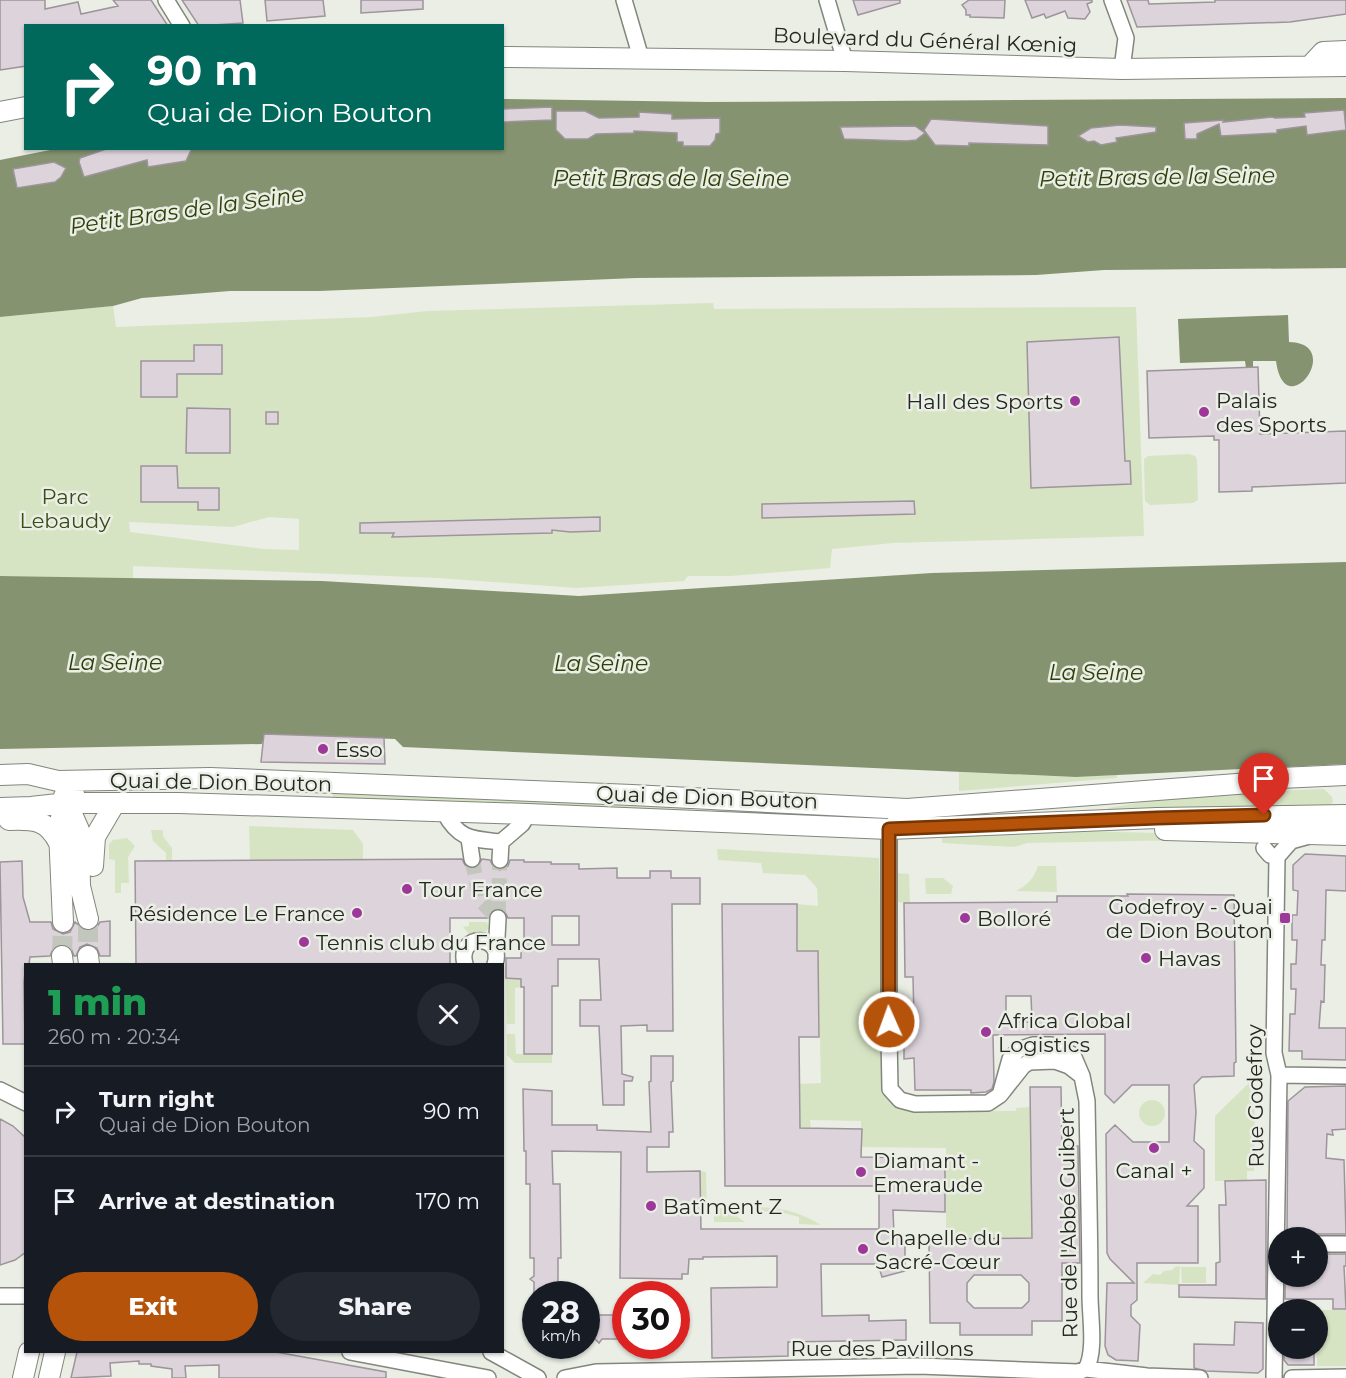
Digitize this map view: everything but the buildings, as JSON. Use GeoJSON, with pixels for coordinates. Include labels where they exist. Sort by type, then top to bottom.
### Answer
{"type":"FeatureCollection","features":[{"type":"Feature","properties":{"kind":"main road"},"geometry":{"type":"LineString","coordinates":[[1310,66],[1323,52],[1346,51]]}},
{"type":"Feature","properties":{"kind":"main road","name":"Boulevard du Général Kœnig"},"geometry":{"type":"LineString","coordinates":[[504,57],[845,61],[1122,69],[1346,66]]}},
{"type":"Feature","properties":{"kind":"main road"},"geometry":{"type":"LineString","coordinates":[[0,112],[24,107]]}},
{"type":"Feature","properties":{"kind":"main road","name":"Quai de Dion Bouton"},"geometry":{"type":"LineString","coordinates":[[0,775],[28,774],[58,781],[210,778],[907,808],[1263,782],[1280,778],[1346,775]]}},
{"type":"Feature","properties":{"kind":"main road"},"geometry":{"type":"LineString","coordinates":[[58,781],[79,830],[80,886],[88,920],[93,887],[94,842],[115,803]]}},
{"type":"Feature","properties":{"kind":"main road"},"geometry":{"type":"LineString","coordinates":[[1263,782],[1281,788],[1346,785]]}},
{"type":"Feature","properties":{"kind":"main road","name":"Quai de Dion Bouton"},"geometry":{"type":"LineString","coordinates":[[67,803],[75,793],[86,790],[312,792],[363,786]]}},
{"type":"Feature","properties":{"kind":"main road"},"geometry":{"type":"LineString","coordinates":[[1346,796],[1346,805]]}},
{"type":"Feature","properties":{"kind":"main road"},"geometry":{"type":"LineString","coordinates":[[63,922],[58,843],[60,821],[67,803]]}},
{"type":"Feature","properties":{"kind":"main road","name":"Quai de Dion Bouton"},"geometry":{"type":"LineString","coordinates":[[0,808],[67,803],[179,803],[889,829],[1196,816],[1346,814]]}},
{"type":"Feature","properties":{"kind":"main road"},"geometry":{"type":"LineString","coordinates":[[0,820],[38,821],[50,830],[58,843]]}},
{"type":"Feature","properties":{"kind":"main road"},"geometry":{"type":"LineString","coordinates":[[1111,820],[1126,829],[1346,835]]}},
{"type":"Feature","properties":{"kind":"main road"},"geometry":{"type":"LineString","coordinates":[[23,1378],[29,1353]]}},
{"type":"Feature","properties":{"kind":"main road"},"geometry":{"type":"LineString","coordinates":[[49,1378],[56,1353]]}},
{"type":"Feature","properties":{"kind":"street"},"geometry":{"type":"LineString","coordinates":[[166,0],[181,24]]}},
{"type":"Feature","properties":{"kind":"street"},"geometry":{"type":"LineString","coordinates":[[624,0],[641,58]]}},
{"type":"Feature","properties":{"kind":"street"},"geometry":{"type":"LineString","coordinates":[[827,0],[845,61]]}},
{"type":"Feature","properties":{"kind":"street"},"geometry":{"type":"LineString","coordinates":[[1112,0],[1126,38],[1122,69]]}},
{"type":"Feature","properties":{"kind":"street"},"geometry":{"type":"LineString","coordinates":[[889,829],[907,808]]}},
{"type":"Feature","properties":{"kind":"street"},"geometry":{"type":"LineString","coordinates":[[444,812],[452,825],[469,839],[501,842],[522,824],[528,814]]}},
{"type":"Feature","properties":{"kind":"street","name":"Rue de l'Abbé Guibert"},"geometry":{"type":"LineString","coordinates":[[889,829],[890,1089],[900,1100],[915,1104],[988,1103],[1000,1095],[1010,1059],[1018,1050],[1033,1045],[1051,1045],[1073,1055],[1082,1076],[1088,1101],[1091,1346],[1090,1362],[1086,1369]]}},
{"type":"Feature","properties":{"kind":"street"},"geometry":{"type":"LineString","coordinates":[[1264,848],[1270,855],[1277,857],[1291,842],[1313,835]]}},
{"type":"Feature","properties":{"kind":"street"},"geometry":{"type":"LineString","coordinates":[[469,839],[472,859]]}},
{"type":"Feature","properties":{"kind":"street"},"geometry":{"type":"LineString","coordinates":[[500,860],[501,842]]}},
{"type":"Feature","properties":{"kind":"street","name":"Rue Godefroy"},"geometry":{"type":"LineString","coordinates":[[1277,857],[1274,1053],[1278,1075],[1277,1227]]}},
{"type":"Feature","properties":{"kind":"street"},"geometry":{"type":"LineString","coordinates":[[496,963],[498,918]]}},
{"type":"Feature","properties":{"kind":"street"},"geometry":{"type":"LineString","coordinates":[[465,963],[467,947],[472,942],[480,940],[490,943],[494,948],[496,963]]}},
{"type":"Feature","properties":{"kind":"street"},"geometry":{"type":"LineString","coordinates":[[1278,1075],[1346,1076]]}},
{"type":"Feature","properties":{"kind":"street"},"geometry":{"type":"LineString","coordinates":[[0,1090],[24,1102]]}},
{"type":"Feature","properties":{"kind":"street"},"geometry":{"type":"LineString","coordinates":[[1328,1244],[1346,1244]]}},
{"type":"Feature","properties":{"kind":"street","name":"Rue Godefroy"},"geometry":{"type":"LineString","coordinates":[[1274,1378],[1276,1287]]}},
{"type":"Feature","properties":{"kind":"street"},"geometry":{"type":"LineString","coordinates":[[0,1296],[24,1296]]}},
{"type":"Feature","properties":{"kind":"street"},"geometry":{"type":"LineString","coordinates":[[355,1353],[483,1377],[493,1353]]}},
{"type":"Feature","properties":{"kind":"street"},"geometry":{"type":"LineString","coordinates":[[495,1353],[537,1378]]}},
{"type":"Feature","properties":{"kind":"street","name":"Rue des Pavillons"},"geometry":{"type":"LineString","coordinates":[[565,1378],[596,1372],[919,1366],[1015,1374],[1078,1372],[1086,1369],[1147,1376],[1200,1378]]}},
{"type":"Feature","properties":{"kind":"street"},"geometry":{"type":"LineString","coordinates":[[1292,1378],[1346,1377]]}},
{"type":"Feature","properties":{"kind":"green space","name":"Parc Lebaudy"},"geometry":{"type":"Polygon","coordinates":[[[713,303],[714,309],[1136,307],[1144,536],[893,543],[832,549],[830,568],[731,576],[688,576],[684,581],[577,588],[438,578],[133,566],[133,578],[0,576],[0,317],[113,306],[116,327],[372,317],[427,311],[713,303]],[[269,517],[233,527],[129,522],[130,532],[264,549],[299,550],[299,519],[269,517]]]}},
{"type":"Feature","properties":{"kind":"green space"},"geometry":{"type":"Polygon","coordinates":[[[1189,454],[1195,456],[1197,460],[1198,500],[1193,503],[1150,505],[1145,501],[1144,459],[1148,456],[1189,454]]]}},
{"type":"Feature","properties":{"kind":"green space"},"geometry":{"type":"Polygon","coordinates":[[[959,772],[1076,777],[1117,775],[1117,778],[959,791],[959,772]]]}},
{"type":"Feature","properties":{"kind":"green space"},"geometry":{"type":"Polygon","coordinates":[[[1324,789],[1332,797],[1333,802],[1328,807],[1109,813],[1108,808],[1189,797],[1324,789]]]}},
{"type":"Feature","properties":{"kind":"green space"},"geometry":{"type":"Polygon","coordinates":[[[411,792],[692,805],[691,815],[333,798],[333,794],[411,792]]]}},
{"type":"Feature","properties":{"kind":"green space"},"geometry":{"type":"Polygon","coordinates":[[[713,806],[886,815],[881,823],[713,816],[713,806]]]}},
{"type":"Feature","properties":{"kind":"green space"},"geometry":{"type":"Polygon","coordinates":[[[249,826],[353,830],[363,844],[363,859],[250,860],[249,826]]]}},
{"type":"Feature","properties":{"kind":"green space"},"geometry":{"type":"Polygon","coordinates":[[[151,830],[163,830],[163,836],[172,848],[172,860],[166,861],[166,853],[153,841],[151,830]]]}},
{"type":"Feature","properties":{"kind":"green space"},"geometry":{"type":"Polygon","coordinates":[[[1080,831],[1270,836],[1244,839],[1027,843],[1014,847],[942,843],[942,837],[1080,831]]]}},
{"type":"Feature","properties":{"kind":"green space"},"geometry":{"type":"Polygon","coordinates":[[[127,838],[135,846],[128,857],[129,883],[121,883],[121,893],[115,893],[115,860],[109,859],[109,844],[114,839],[127,838]]]}},
{"type":"Feature","properties":{"kind":"green space"},"geometry":{"type":"Polygon","coordinates":[[[717,849],[879,858],[884,1092],[903,1110],[1016,1111],[1016,1108],[1030,1107],[1032,1238],[946,1239],[946,1148],[861,1147],[861,1121],[810,1120],[811,1128],[800,1128],[800,1084],[821,1083],[818,951],[798,951],[797,904],[818,906],[817,888],[805,875],[763,873],[761,863],[718,860],[717,849]]]}},
{"type":"Feature","properties":{"kind":"green space"},"geometry":{"type":"Polygon","coordinates":[[[1038,866],[1056,866],[1057,892],[1016,891],[1030,881],[1038,866]]]}},
{"type":"Feature","properties":{"kind":"green space"},"geometry":{"type":"Polygon","coordinates":[[[896,873],[909,874],[910,903],[895,902],[896,873]]]}},
{"type":"Feature","properties":{"kind":"green space"},"geometry":{"type":"Polygon","coordinates":[[[925,878],[943,878],[953,886],[951,894],[926,894],[925,878]]]}},
{"type":"Feature","properties":{"kind":"green space"},"geometry":{"type":"Polygon","coordinates":[[[469,922],[487,922],[489,928],[484,933],[469,934],[463,927],[469,926],[469,922]]]}},
{"type":"Feature","properties":{"kind":"green space"},"geometry":{"type":"Polygon","coordinates":[[[506,978],[521,979],[521,987],[515,988],[515,1024],[507,1024],[506,978]]]}},
{"type":"Feature","properties":{"kind":"green space"},"geometry":{"type":"Polygon","coordinates":[[[507,1034],[515,1034],[516,1054],[552,1054],[552,1063],[515,1063],[507,1055],[507,1034]]]}},
{"type":"Feature","properties":{"kind":"green space"},"geometry":{"type":"Polygon","coordinates":[[[1255,1077],[1254,1171],[1247,1171],[1247,1181],[1215,1181],[1215,1116],[1255,1077]]]}},
{"type":"Feature","properties":{"kind":"green space"},"geometry":{"type":"Polygon","coordinates":[[[1152,1100],[1161,1104],[1165,1113],[1161,1122],[1152,1126],[1143,1122],[1139,1113],[1143,1104],[1152,1100]]]}},
{"type":"Feature","properties":{"kind":"green space"},"geometry":{"type":"Polygon","coordinates":[[[700,1171],[706,1172],[707,1216],[701,1215],[700,1171]]]}},
{"type":"Feature","properties":{"kind":"green space"},"geometry":{"type":"Polygon","coordinates":[[[755,1207],[789,1211],[821,1225],[799,1224],[799,1217],[780,1212],[755,1211],[755,1207]]]}},
{"type":"Feature","properties":{"kind":"green space"},"geometry":{"type":"Polygon","coordinates":[[[714,1208],[725,1208],[745,1222],[714,1222],[714,1208]]]}},
{"type":"Feature","properties":{"kind":"green space"},"geometry":{"type":"Polygon","coordinates":[[[1180,1266],[1179,1285],[1143,1283],[1153,1274],[1160,1275],[1164,1271],[1180,1266]]]}},
{"type":"Feature","properties":{"kind":"green space"},"geometry":{"type":"Polygon","coordinates":[[[1181,1267],[1206,1267],[1206,1283],[1182,1283],[1181,1267]]]}},
{"type":"Feature","properties":{"kind":"green space"},"geometry":{"type":"Polygon","coordinates":[[[1328,1310],[1346,1310],[1346,1366],[1317,1366],[1317,1359],[1328,1359],[1328,1310]]]}},
{"type":"Feature","properties":{"kind":"water","name":"Petit Bras de la Seine"},"geometry":{"type":"Polygon","coordinates":[[[1346,98],[1346,268],[1104,270],[1036,275],[636,278],[319,291],[230,291],[142,298],[113,306],[0,317],[0,160],[50,150],[504,150],[504,99],[708,102],[1346,98]]]}},
{"type":"Feature","properties":{"kind":"water"},"geometry":{"type":"Polygon","coordinates":[[[1288,315],[1289,342],[1305,346],[1312,355],[1312,366],[1307,377],[1299,384],[1290,386],[1281,379],[1276,361],[1253,361],[1253,367],[1246,368],[1245,361],[1180,363],[1178,319],[1288,315]]]}},
{"type":"Feature","properties":{"kind":"water","name":"La Seine"},"geometry":{"type":"Polygon","coordinates":[[[1346,562],[1346,764],[1076,777],[403,747],[395,739],[265,734],[262,744],[0,749],[0,576],[322,581],[579,596],[932,573],[1346,562]]]}},
{"type":"Feature","properties":{"kind":"tunnel"},"geometry":{"type":"LineString","coordinates":[[472,859],[480,900],[498,918],[500,860]]}},
{"type":"Feature","properties":{"kind":"tunnel"},"geometry":{"type":"LineString","coordinates":[[62,956],[63,922]]}},
{"type":"Feature","properties":{"kind":"tunnel"},"geometry":{"type":"LineString","coordinates":[[88,922],[88,956]]}},
{"type":"Feature","properties":{"kind":"place","name":"Hall des Sports"},"geometry":{"type":"Point","coordinates":[1075,401]}},
{"type":"Feature","properties":{"kind":"place","name":"Palais des Sports"},"geometry":{"type":"Point","coordinates":[1204,412]}},
{"type":"Feature","properties":{"kind":"place","name":"Esso"},"geometry":{"type":"Point","coordinates":[323,749]}},
{"type":"Feature","properties":{"kind":"place","name":"Tour France"},"geometry":{"type":"Point","coordinates":[407,889]}},
{"type":"Feature","properties":{"kind":"place","name":"Résidence Le France"},"geometry":{"type":"Point","coordinates":[357,913]}},
{"type":"Feature","properties":{"kind":"place","name":"Bolloré"},"geometry":{"type":"Point","coordinates":[965,918]}},
{"type":"Feature","properties":{"kind":"place","name":"Godefroy - Quai de Dion Bouton"},"geometry":{"type":"Point","coordinates":[1285,918]}},
{"type":"Feature","properties":{"kind":"place","name":"Tennis club du France"},"geometry":{"type":"Point","coordinates":[304,942]}},
{"type":"Feature","properties":{"kind":"place","name":"Havas"},"geometry":{"type":"Point","coordinates":[1146,958]}},
{"type":"Feature","properties":{"kind":"place","name":"Africa Global Logistics"},"geometry":{"type":"Point","coordinates":[986,1032]}},
{"type":"Feature","properties":{"kind":"place","name":"Canal +"},"geometry":{"type":"Point","coordinates":[1154,1148]}},
{"type":"Feature","properties":{"kind":"place","name":"Diamant - Emeraude"},"geometry":{"type":"Point","coordinates":[861,1172]}},
{"type":"Feature","properties":{"kind":"place","name":"Batîment Z"},"geometry":{"type":"Point","coordinates":[651,1206]}},
{"type":"Feature","properties":{"kind":"place","name":"Chapelle du Sacré-Cœur"},"geometry":{"type":"Point","coordinates":[863,1249]}},
{"type":"Feature","properties":{"kind":"route"},"geometry":{"type":"LineString","coordinates":[[889,1022],[889,829],[1264,815]]}}]}
